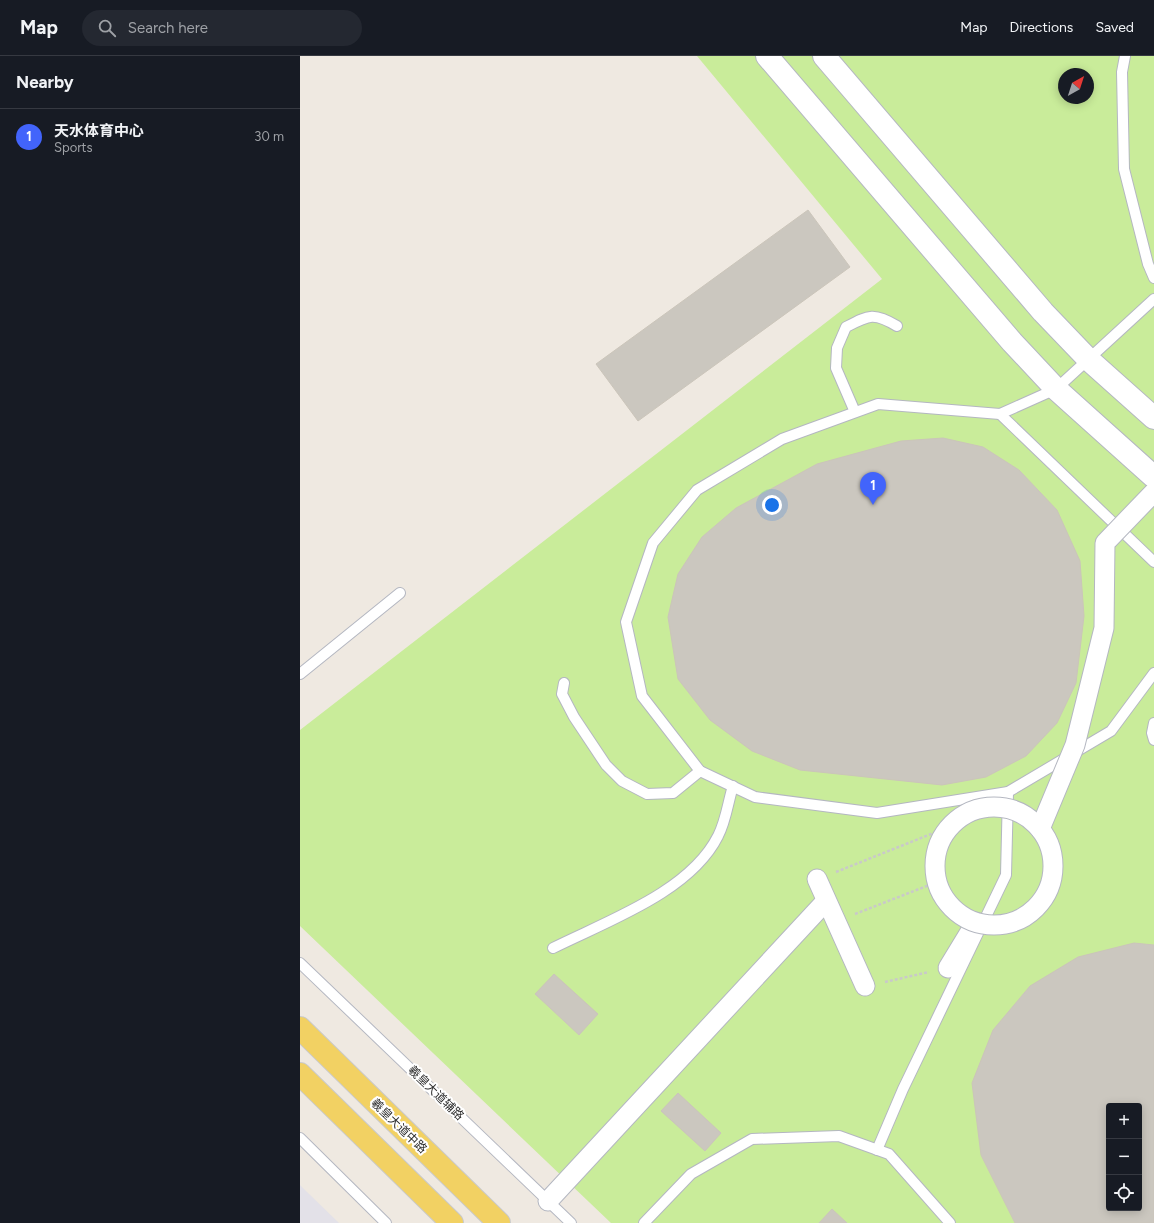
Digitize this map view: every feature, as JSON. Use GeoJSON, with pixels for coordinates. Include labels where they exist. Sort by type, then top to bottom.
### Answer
{"type":"FeatureCollection","features":[{"type":"Feature","properties":{"kind":"main road","name":"羲皇大道中路"},"geometry":{"type":"LineString","coordinates":[[300,1028],[499,1223]]}},
{"type":"Feature","properties":{"kind":"main road"},"geometry":{"type":"LineString","coordinates":[[300,1074],[452,1223]]}},
{"type":"Feature","properties":{"kind":"street"},"geometry":{"type":"LineString","coordinates":[[767,56],[1012,342],[1056,389],[1154,476]]}},
{"type":"Feature","properties":{"kind":"street"},"geometry":{"type":"LineString","coordinates":[[824,56],[1043,312],[1089,360],[1154,418]]}},
{"type":"Feature","properties":{"kind":"street"},"geometry":{"type":"LineString","coordinates":[[1040,829],[1075,745],[1104,628],[1105,543],[1154,492]]}},
{"type":"Feature","properties":{"kind":"street"},"geometry":{"type":"LineString","coordinates":[[986,808],[1006,808],[1025,816],[1040,829],[1050,845],[1053,864],[1051,883],[1043,900],[1030,914],[1013,922],[994,926],[976,922],[959,914],[946,900],[937,882],[935,862],[940,842],[951,826],[967,814],[986,808]]}},
{"type":"Feature","properties":{"kind":"street"},"geometry":{"type":"LineString","coordinates":[[817,879],[865,986]]}},
{"type":"Feature","properties":{"kind":"street"},"geometry":{"type":"LineString","coordinates":[[548,1201],[826,901]]}},
{"type":"Feature","properties":{"kind":"street"},"geometry":{"type":"LineString","coordinates":[[948,968],[976,922]]}},
{"type":"Feature","properties":{"kind":"lane"},"geometry":{"type":"LineString","coordinates":[[1125,56],[1122,72],[1124,170],[1148,264],[1154,278]]}},
{"type":"Feature","properties":{"kind":"lane"},"geometry":{"type":"LineString","coordinates":[[1154,299],[1056,389],[1000,414],[878,404],[782,439],[697,490],[653,543],[626,622],[642,696],[700,771],[755,797],[877,813],[1008,792],[1111,732],[1154,673]]}},
{"type":"Feature","properties":{"kind":"lane"},"geometry":{"type":"LineString","coordinates":[[855,412],[836,368],[837,348],[846,327],[867,316],[884,318],[897,326]]}},
{"type":"Feature","properties":{"kind":"lane"},"geometry":{"type":"LineString","coordinates":[[1000,414],[1154,562]]}},
{"type":"Feature","properties":{"kind":"lane"},"geometry":{"type":"LineString","coordinates":[[300,674],[400,593]]}},
{"type":"Feature","properties":{"kind":"lane"},"geometry":{"type":"LineString","coordinates":[[564,682],[562,694],[574,717],[606,766],[622,782],[647,794],[673,793],[700,771]]}},
{"type":"Feature","properties":{"kind":"lane"},"geometry":{"type":"LineString","coordinates":[[1154,723],[1152,733],[1154,740]]}},
{"type":"Feature","properties":{"kind":"lane"},"geometry":{"type":"LineString","coordinates":[[553,948],[649,900],[681,880],[702,858],[718,835],[733,786]]}},
{"type":"Feature","properties":{"kind":"lane"},"geometry":{"type":"LineString","coordinates":[[877,1150],[903,1089],[1006,875],[1008,792]]}},
{"type":"Feature","properties":{"kind":"lane","name":"羲皇大道辅路"},"geometry":{"type":"LineString","coordinates":[[300,963],[571,1223]]}},
{"type":"Feature","properties":{"kind":"lane"},"geometry":{"type":"LineString","coordinates":[[644,1223],[691,1174],[752,1139],[839,1136],[889,1154],[950,1223]]}},
{"type":"Feature","properties":{"kind":"lane"},"geometry":{"type":"LineString","coordinates":[[300,1138],[386,1223]]}},
{"type":"Feature","properties":{"kind":"path"},"geometry":{"type":"LineString","coordinates":[[817,879],[951,826]]}},
{"type":"Feature","properties":{"kind":"path"},"geometry":{"type":"LineString","coordinates":[[836,922],[937,882]]}},
{"type":"Feature","properties":{"kind":"path"},"geometry":{"type":"LineString","coordinates":[[865,986],[948,968]]}},
{"type":"Feature","properties":{"kind":"shaded area"},"geometry":{"type":"Polygon","coordinates":[[[300,1185],[307,1192],[339,1223],[300,1223],[300,1185]]]}},
{"type":"Feature","properties":{"kind":"green space"},"geometry":{"type":"Polygon","coordinates":[[[697,56],[1154,56],[1154,1223],[611,1223],[300,926],[300,730],[882,279],[697,56]]]}},
{"type":"Feature","properties":{"kind":"building"},"geometry":{"type":"Polygon","coordinates":[[[808,210],[850,267],[638,421],[596,364],[808,210]]]}},
{"type":"Feature","properties":{"kind":"building"},"geometry":{"type":"Polygon","coordinates":[[[943,438],[983,447],[1019,470],[1057,510],[1080,561],[1084,616],[1076,683],[1057,723],[1026,756],[986,777],[942,785],[800,770],[752,751],[710,720],[678,679],[668,617],[678,574],[702,537],[736,508],[817,464],[901,441],[943,438]]]}},
{"type":"Feature","properties":{"kind":"building"},"geometry":{"type":"Polygon","coordinates":[[[1134,943],[1154,945],[1154,1223],[1015,1223],[981,1155],[972,1083],[993,1030],[1030,986],[1078,957],[1134,943]]]}},
{"type":"Feature","properties":{"kind":"building"},"geometry":{"type":"Polygon","coordinates":[[[554,974],[598,1014],[579,1035],[535,994],[554,974]]]}},
{"type":"Feature","properties":{"kind":"building"},"geometry":{"type":"Polygon","coordinates":[[[678,1093],[721,1133],[705,1151],[661,1111],[678,1093]]]}},
{"type":"Feature","properties":{"kind":"building"},"geometry":{"type":"Polygon","coordinates":[[[832,1209],[847,1223],[819,1223],[832,1209]]]}},
{"type":"Feature","properties":{"kind":"place","name":"天水体育中心"},"geometry":{"type":"Point","coordinates":[873,505]}}]}
